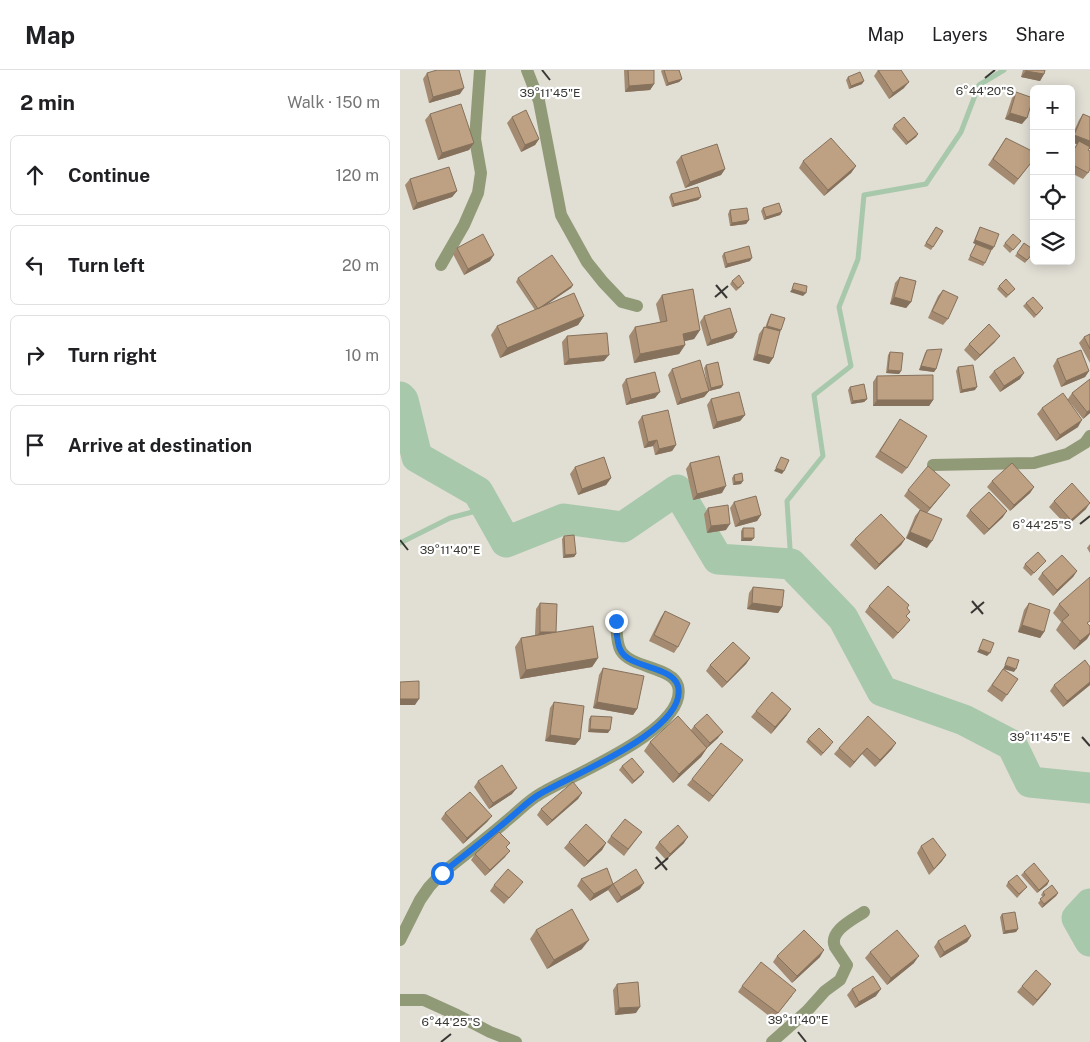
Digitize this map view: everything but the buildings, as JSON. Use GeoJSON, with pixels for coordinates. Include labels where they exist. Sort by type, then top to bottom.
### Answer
{"type":"FeatureCollection","features":[{"type":"Feature","properties":{"kind":"street"},"geometry":{"type":"LineString","coordinates":[[441,265],[464,225],[478,193],[482,173],[475,139],[480,70]]}},
{"type":"Feature","properties":{"kind":"street"},"geometry":{"type":"LineString","coordinates":[[527,70],[541,109],[561,215],[587,262],[603,282],[622,302],[637,306]]}},
{"type":"Feature","properties":{"kind":"street"},"geometry":{"type":"LineString","coordinates":[[933,465],[1034,463],[1066,454],[1085,443],[1090,436]]}},
{"type":"Feature","properties":{"kind":"street"},"geometry":{"type":"LineString","coordinates":[[400,940],[420,900],[442,873],[539,794],[614,756],[668,717],[676,704],[678,685],[672,678],[624,655],[620,650],[617,640],[616,621]]}},
{"type":"Feature","properties":{"kind":"street"},"geometry":{"type":"LineString","coordinates":[[772,1042],[840,980],[847,965],[835,947],[835,935],[864,912]]}},
{"type":"Feature","properties":{"kind":"street"},"geometry":{"type":"LineString","coordinates":[[400,1000],[424,1000],[490,1032],[516,1042]]}},
{"type":"Feature","properties":{"kind":"waterway"},"geometry":{"type":"LineString","coordinates":[[791,564],[787,501],[823,456],[814,395],[851,366],[839,307],[858,259],[864,195],[926,184],[961,132],[979,85],[1004,70]]}},
{"type":"Feature","properties":{"kind":"waterway"},"geometry":{"type":"LineString","coordinates":[[400,397],[403,400],[417,457],[478,492],[506,542],[564,519],[623,527],[677,490],[718,559],[791,564],[843,618],[882,691],[964,720],[1012,745],[1030,782],[1090,788]]}},
{"type":"Feature","properties":{"kind":"waterway"},"geometry":{"type":"LineString","coordinates":[[400,543],[450,518],[487,508]]}},
{"type":"Feature","properties":{"kind":"waterway"},"geometry":{"type":"LineString","coordinates":[[1090,904],[1077,918],[1090,941]]}},
{"type":"Feature","properties":{"kind":"route"},"geometry":{"type":"LineString","coordinates":[[442,873],[539,794],[614,756],[668,717],[676,704],[678,685],[672,678],[624,655],[620,650],[617,640],[616,621]]}}]}
